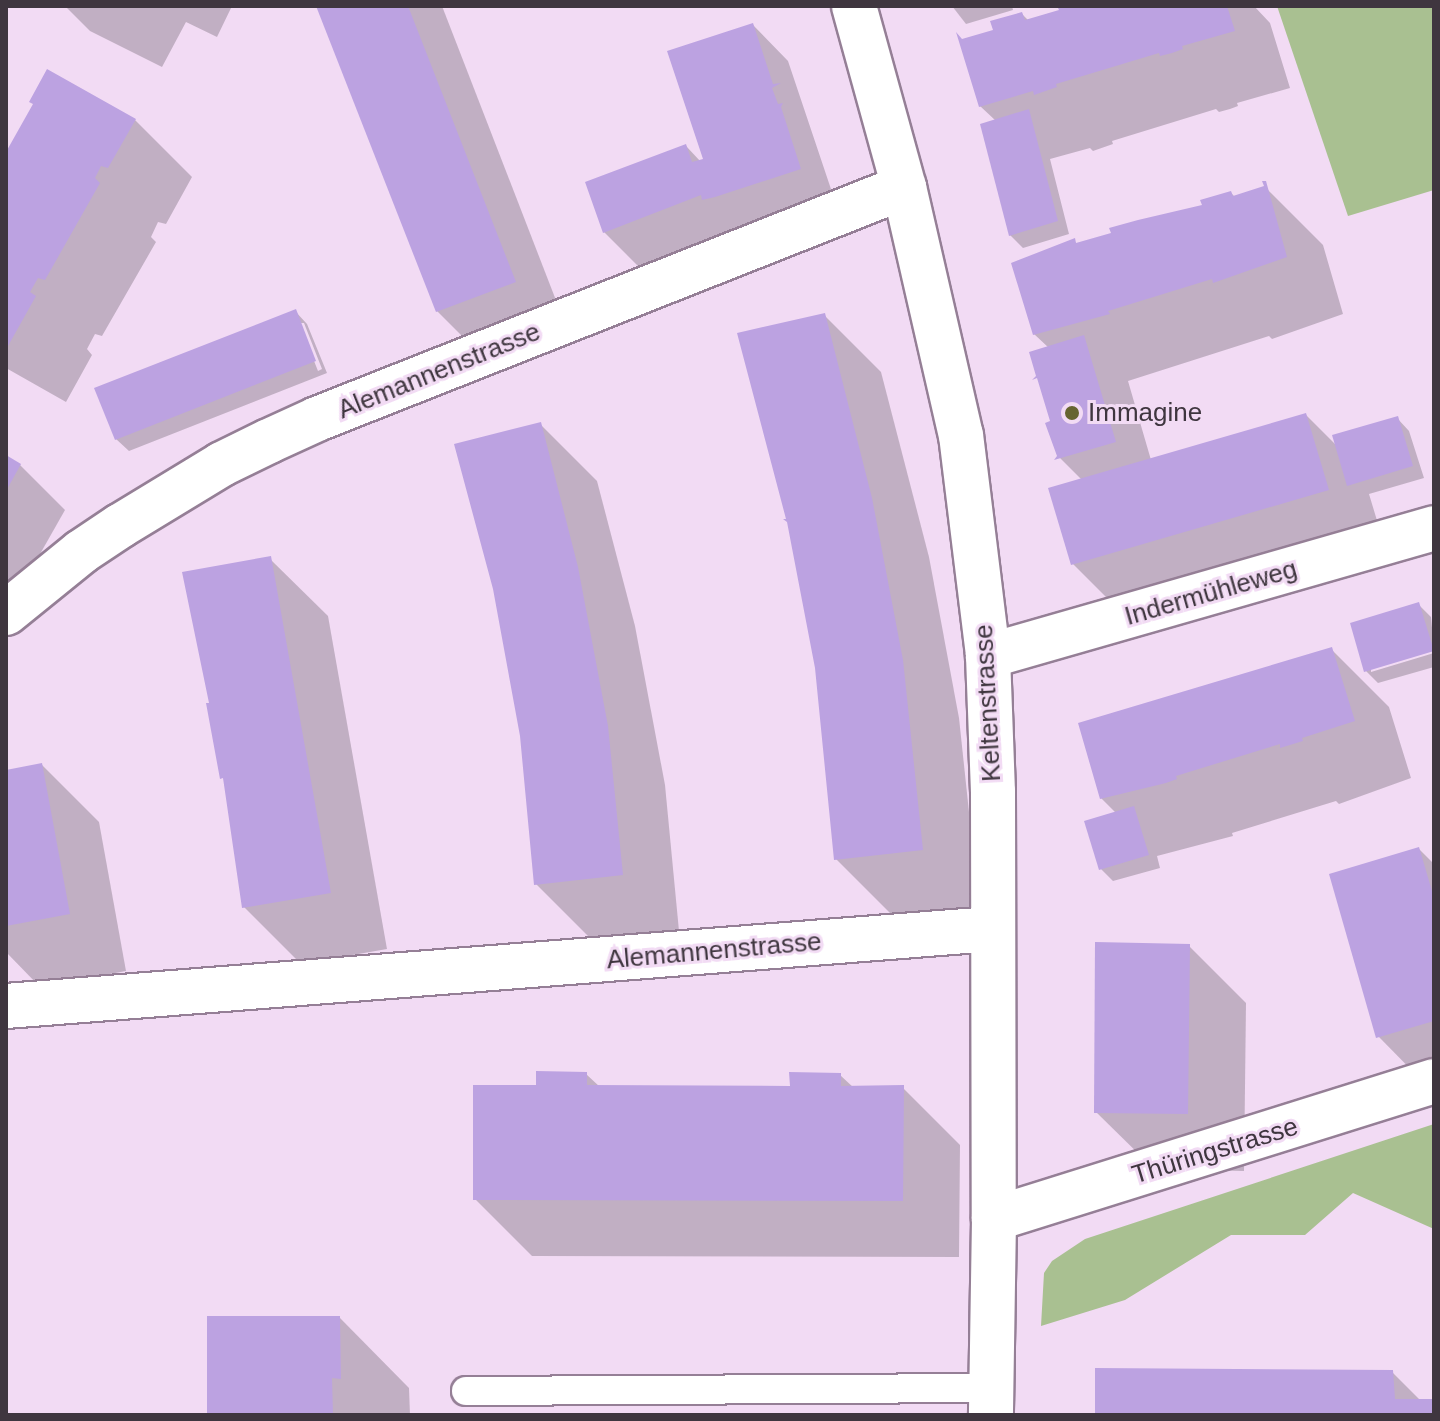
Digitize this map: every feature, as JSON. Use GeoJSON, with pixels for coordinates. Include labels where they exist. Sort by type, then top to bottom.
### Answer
{"type":"FeatureCollection","features":[{"type":"Feature","properties":{"kind":"street","name":"Keltenstrasse"},"geometry":{"type":"LineString","coordinates":[[854,6],[904,187],[961,435],[988,656],[993,792],[991,1402]]}},
{"type":"Feature","properties":{"kind":"street","name":"Alemannenstrasse"},"geometry":{"type":"LineString","coordinates":[[6,613],[81,552],[120,526],[222,464],[281,436],[904,187]]}},
{"type":"Feature","properties":{"kind":"street","name":"Indermühleweg"},"geometry":{"type":"LineString","coordinates":[[988,656],[1434,528]]}},
{"type":"Feature","properties":{"kind":"street","name":"Alemannenstrasse"},"geometry":{"type":"LineString","coordinates":[[6,1006],[991,929]]}},
{"type":"Feature","properties":{"kind":"street","name":"Thüringstrasse"},"geometry":{"type":"LineString","coordinates":[[994,1219],[1434,1081]]}},
{"type":"Feature","properties":{"kind":"lane"},"geometry":{"type":"LineString","coordinates":[[466,1391],[991,1402]]}},
{"type":"Feature","properties":{"kind":"green space"},"geometry":{"type":"Polygon","coordinates":[[[1277,6],[1434,6],[1434,190],[1348,216],[1277,6]]]}},
{"type":"Feature","properties":{"kind":"green space"},"geometry":{"type":"Polygon","coordinates":[[[1434,1124],[1434,1229],[1353,1193],[1305,1235],[1231,1235],[1125,1300],[1041,1326],[1044,1273],[1052,1261],[1085,1239],[1434,1124]]]}},
{"type":"Feature","properties":{"kind":"building"},"geometry":{"type":"Polygon","coordinates":[[[316,6],[408,6],[516,282],[436,312],[316,6]]]}},
{"type":"Feature","properties":{"kind":"building"},"geometry":{"type":"Polygon","coordinates":[[[1057,6],[1227,6],[1235,31],[1182,46],[1183,49],[1172,53],[1160,56],[1159,53],[1056,84],[1057,87],[1034,95],[1033,91],[979,107],[956,32],[962,39],[993,30],[990,21],[1022,12],[1025,20],[1059,10],[1057,6]]]}},
{"type":"Feature","properties":{"kind":"building"},"geometry":{"type":"Polygon","coordinates":[[[753,23],[773,84],[781,83],[772,88],[778,104],[783,103],[781,107],[801,169],[715,197],[702,200],[701,195],[603,233],[585,182],[686,144],[692,162],[703,159],[667,51],[753,23]]]}},
{"type":"Feature","properties":{"kind":"building"},"geometry":{"type":"Polygon","coordinates":[[[47,69],[136,119],[108,168],[101,166],[95,178],[100,183],[45,280],[38,278],[30,292],[36,296],[8,346],[6,152],[33,104],[29,102],[47,69]]]}},
{"type":"Feature","properties":{"kind":"building"},"geometry":{"type":"Polygon","coordinates":[[[1029,109],[1058,221],[1009,236],[980,124],[1029,109]]]}},
{"type":"Feature","properties":{"kind":"building"},"geometry":{"type":"Polygon","coordinates":[[[1262,181],[1266,181],[1287,257],[1213,283],[1212,279],[1108,311],[1110,314],[1033,335],[1011,263],[1075,238],[1076,243],[1111,233],[1109,228],[1202,205],[1200,200],[1231,191],[1233,196],[1264,186],[1262,181]]]}},
{"type":"Feature","properties":{"kind":"building"},"geometry":{"type":"Polygon","coordinates":[[[296,309],[316,361],[115,440],[94,388],[296,309]]]}},
{"type":"Feature","properties":{"kind":"building"},"geometry":{"type":"Polygon","coordinates":[[[825,313],[872,498],[903,660],[923,850],[834,860],[815,668],[787,522],[783,519],[786,519],[737,333],[825,313]]]}},
{"type":"Feature","properties":{"kind":"building"},"geometry":{"type":"Polygon","coordinates":[[[1084,335],[1116,442],[1054,460],[1057,456],[1045,423],[1050,421],[1037,378],[1032,380],[1036,376],[1029,352],[1084,335]]]}},
{"type":"Feature","properties":{"kind":"building"},"geometry":{"type":"Polygon","coordinates":[[[1306,413],[1329,490],[1071,565],[1048,488],[1306,413]]]}},
{"type":"Feature","properties":{"kind":"building"},"geometry":{"type":"Polygon","coordinates":[[[1398,416],[1413,466],[1347,486],[1332,435],[1398,416]]]}},
{"type":"Feature","properties":{"kind":"building"},"geometry":{"type":"Polygon","coordinates":[[[541,422],[578,567],[608,726],[623,875],[534,885],[520,736],[493,589],[454,444],[541,422]]]}},
{"type":"Feature","properties":{"kind":"building"},"geometry":{"type":"Polygon","coordinates":[[[6,455],[21,464],[6,491],[6,455]]]}},
{"type":"Feature","properties":{"kind":"building"},"geometry":{"type":"Polygon","coordinates":[[[271,556],[331,893],[242,908],[223,778],[220,779],[206,703],[209,703],[182,572],[271,556]]]}},
{"type":"Feature","properties":{"kind":"building"},"geometry":{"type":"Polygon","coordinates":[[[1419,602],[1434,651],[1364,672],[1350,623],[1419,602]]]}},
{"type":"Feature","properties":{"kind":"building"},"geometry":{"type":"Polygon","coordinates":[[[1332,647],[1355,721],[1302,738],[1303,741],[1280,748],[1280,744],[1176,776],[1177,779],[1166,783],[1100,799],[1078,723],[1332,647]]]}},
{"type":"Feature","properties":{"kind":"building"},"geometry":{"type":"Polygon","coordinates":[[[42,763],[70,914],[6,926],[6,770],[42,763]]]}},
{"type":"Feature","properties":{"kind":"building"},"geometry":{"type":"Polygon","coordinates":[[[1134,806],[1149,855],[1099,870],[1084,821],[1134,806]]]}},
{"type":"Feature","properties":{"kind":"building"},"geometry":{"type":"Polygon","coordinates":[[[1419,847],[1434,898],[1434,1021],[1376,1038],[1329,874],[1419,847]]]}},
{"type":"Feature","properties":{"kind":"building"},"geometry":{"type":"Polygon","coordinates":[[[1095,942],[1190,944],[1188,1114],[1094,1113],[1095,942]]]}},
{"type":"Feature","properties":{"kind":"building"},"geometry":{"type":"Polygon","coordinates":[[[536,1071],[587,1072],[587,1085],[790,1086],[789,1072],[841,1073],[841,1086],[904,1085],[903,1201],[473,1200],[473,1085],[536,1085],[536,1071]]]}},
{"type":"Feature","properties":{"kind":"building"},"geometry":{"type":"Polygon","coordinates":[[[207,1316],[340,1316],[341,1379],[332,1378],[333,1415],[207,1415],[207,1316]]]}},
{"type":"Feature","properties":{"kind":"building"},"geometry":{"type":"Polygon","coordinates":[[[1095,1368],[1393,1370],[1395,1399],[1434,1399],[1434,1415],[1095,1415],[1095,1368]]]}},
{"type":"Feature","properties":{"kind":"place","name":"Immagine"},"geometry":{"type":"Point","coordinates":[1072,413]}}]}
